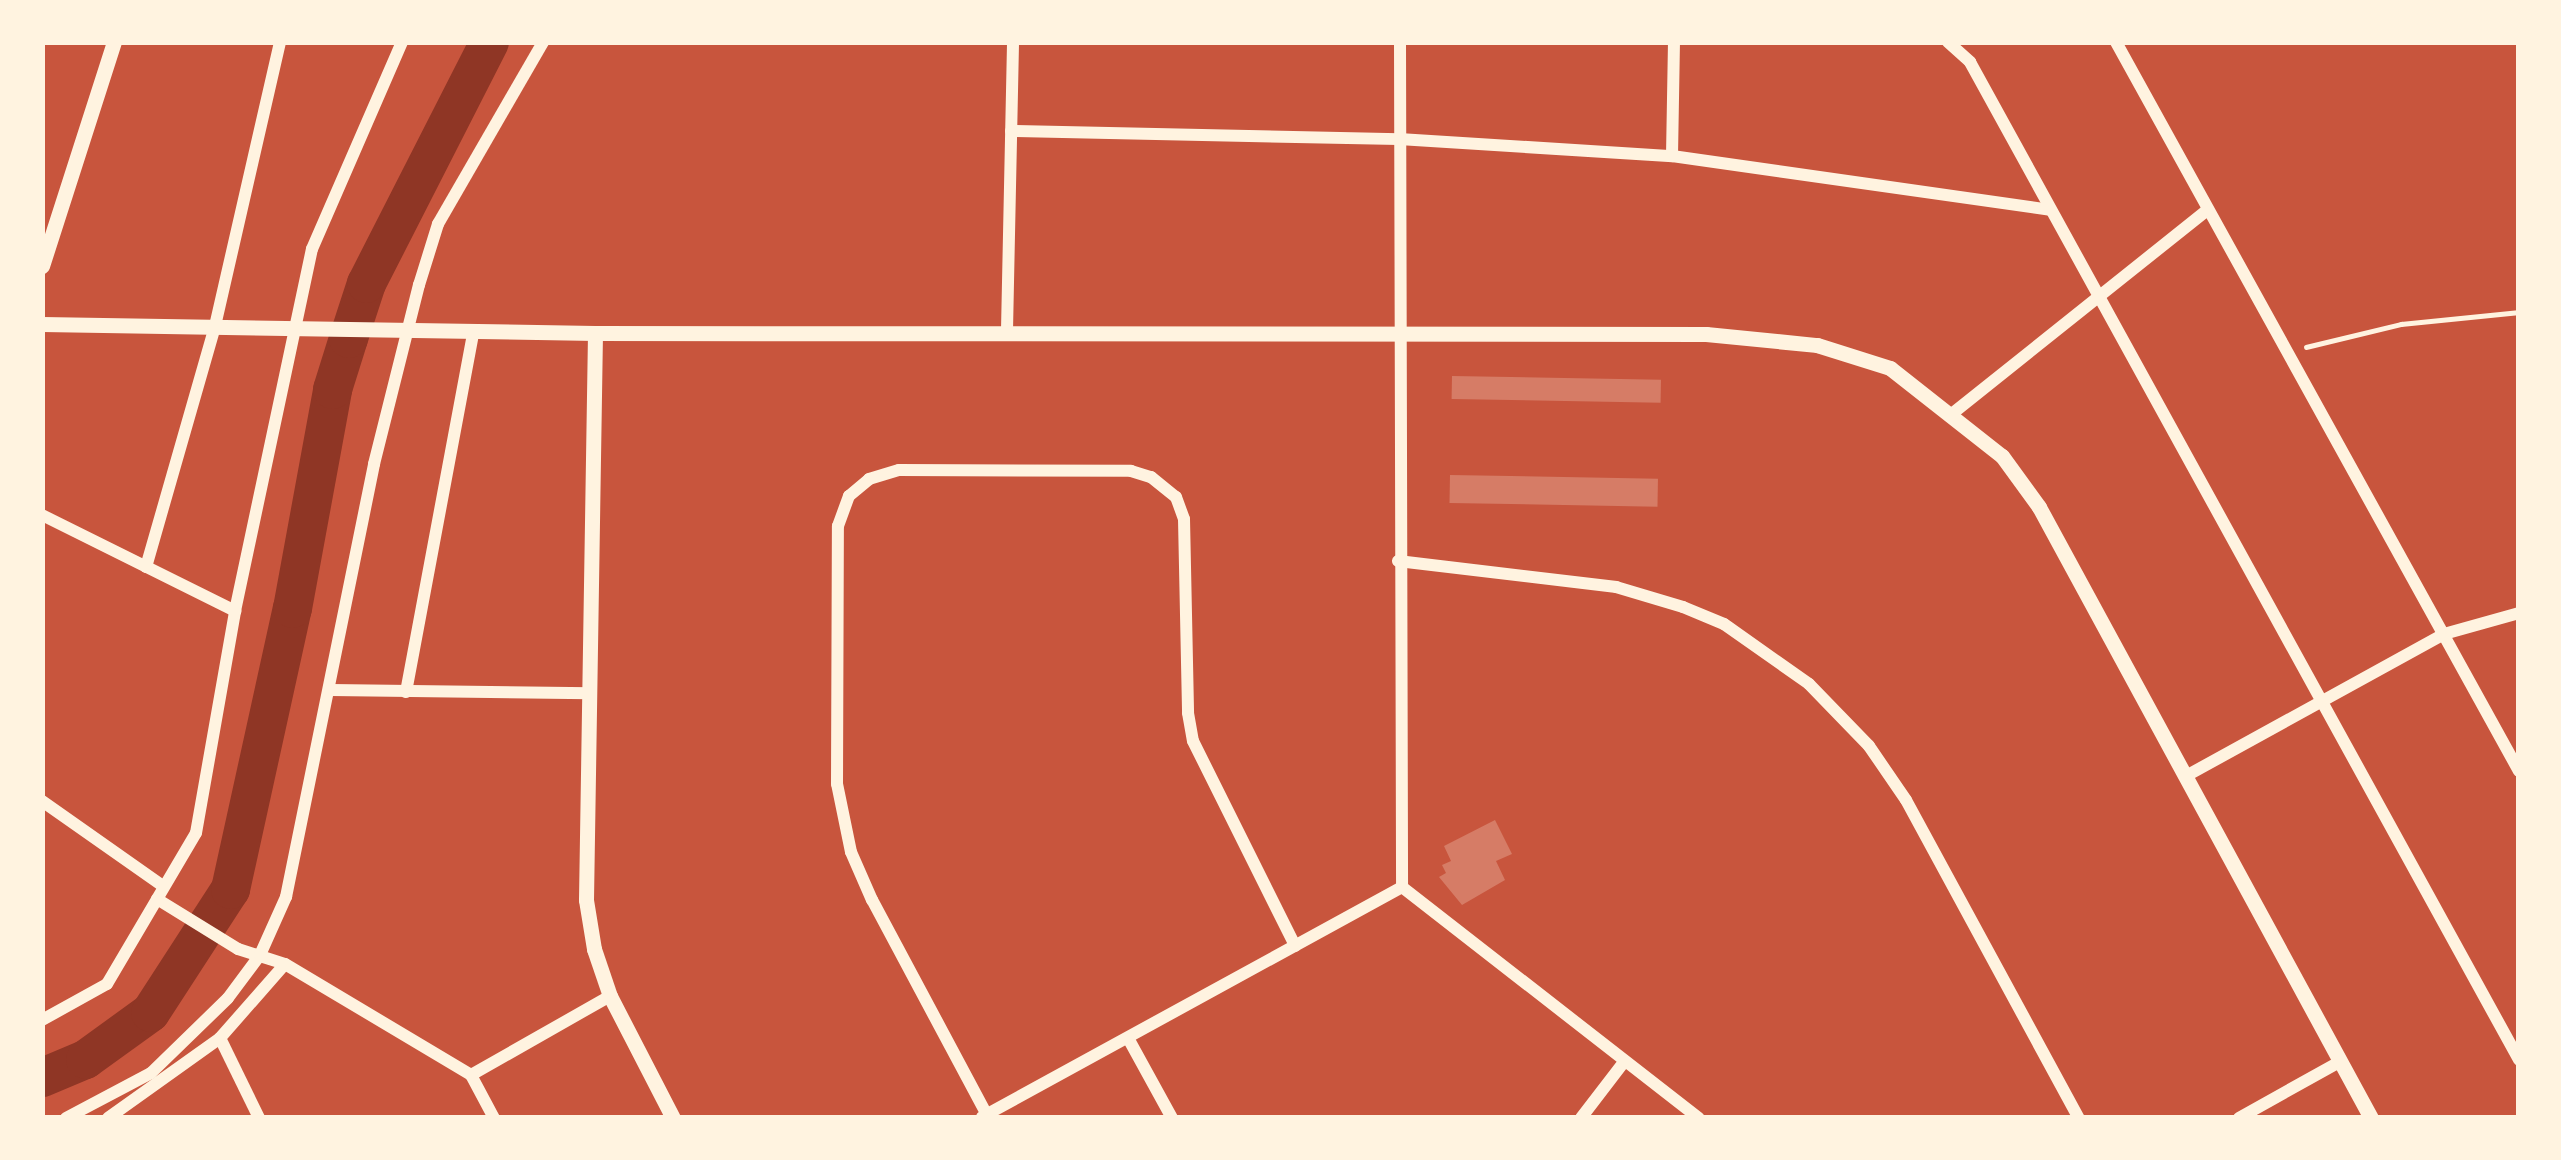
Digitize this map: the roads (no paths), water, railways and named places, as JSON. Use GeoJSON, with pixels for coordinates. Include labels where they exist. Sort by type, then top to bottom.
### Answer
{"type":"FeatureCollection","features":[{"type":"Feature","properties":{"kind":"street"},"geometry":{"type":"LineString","coordinates":[[42,266],[114,42]]}},
{"type":"Feature","properties":{"kind":"street"},"geometry":{"type":"LineString","coordinates":[[146,567],[215,326],[280,42]]}},
{"type":"Feature","properties":{"kind":"street"},"geometry":{"type":"LineString","coordinates":[[42,1020],[107,984],[121,952],[196,832],[235,611],[300,328],[312,249],[402,42]]}},
{"type":"Feature","properties":{"kind":"street"},"geometry":{"type":"LineString","coordinates":[[66,1118],[151,1073],[228,998],[260,955],[286,897],[402,329],[438,224],[543,42]]}},
{"type":"Feature","properties":{"kind":"street"},"geometry":{"type":"LineString","coordinates":[[1007,331],[1013,42]]}},
{"type":"Feature","properties":{"kind":"street"},"geometry":{"type":"LineString","coordinates":[[1400,42],[1402,887]]}},
{"type":"Feature","properties":{"kind":"street"},"geometry":{"type":"LineString","coordinates":[[1672,156],[1674,42]]}},
{"type":"Feature","properties":{"kind":"street"},"geometry":{"type":"LineString","coordinates":[[1948,42],[1970,62],[2519,1060]]}},
{"type":"Feature","properties":{"kind":"street"},"geometry":{"type":"LineString","coordinates":[[2116,42],[2519,771]]}},
{"type":"Feature","properties":{"kind":"street"},"geometry":{"type":"LineString","coordinates":[[1011,131],[1399,139],[1672,156],[2050,210]]}},
{"type":"Feature","properties":{"kind":"street"},"geometry":{"type":"LineString","coordinates":[[1953,413],[2096,294],[2207,210]]}},
{"type":"Feature","properties":{"kind":"street"},"geometry":{"type":"LineString","coordinates":[[42,324],[595,333],[1706,334],[1817,345],[1890,368],[2002,456],[2039,507],[2371,1118]]}},
{"type":"Feature","properties":{"kind":"street"},"geometry":{"type":"LineString","coordinates":[[406,692],[474,330]]}},
{"type":"Feature","properties":{"kind":"street"},"geometry":{"type":"LineString","coordinates":[[595,333],[586,900],[594,949],[610,996],[674,1118]]}},
{"type":"Feature","properties":{"kind":"street"},"geometry":{"type":"LineString","coordinates":[[1295,946],[1193,741],[1188,713],[1184,519],[1176,497],[1151,477],[1131,471],[898,470],[869,479],[849,496],[837,536],[837,784],[851,852],[984,1116],[1128,1038],[1295,946],[1402,887]]}},
{"type":"Feature","properties":{"kind":"street"},"geometry":{"type":"LineString","coordinates":[[42,515],[235,611]]}},
{"type":"Feature","properties":{"kind":"street"},"geometry":{"type":"LineString","coordinates":[[1398,561],[1616,587],[1724,624],[1809,683],[1869,746],[1906,800],[2079,1118]]}},
{"type":"Feature","properties":{"kind":"street"},"geometry":{"type":"LineString","coordinates":[[2186,776],[2444,634],[2519,613]]}},
{"type":"Feature","properties":{"kind":"street"},"geometry":{"type":"LineString","coordinates":[[331,690],[591,693]]}},
{"type":"Feature","properties":{"kind":"street"},"geometry":{"type":"LineString","coordinates":[[42,801],[238,949],[285,964],[471,1075],[494,1118]]}},
{"type":"Feature","properties":{"kind":"street"},"geometry":{"type":"LineString","coordinates":[[1402,887],[1699,1118]]}},
{"type":"Feature","properties":{"kind":"street"},"geometry":{"type":"LineString","coordinates":[[108,1118],[220,1038],[285,964]]}},
{"type":"Feature","properties":{"kind":"street"},"geometry":{"type":"LineString","coordinates":[[471,1075],[610,996]]}},
{"type":"Feature","properties":{"kind":"street"},"geometry":{"type":"LineString","coordinates":[[220,1038],[260,1118]]}},
{"type":"Feature","properties":{"kind":"street"},"geometry":{"type":"LineString","coordinates":[[1128,1038],[1172,1118]]}},
{"type":"Feature","properties":{"kind":"street"},"geometry":{"type":"LineString","coordinates":[[1581,1118],[1624,1062]]}},
{"type":"Feature","properties":{"kind":"street"},"geometry":{"type":"LineString","coordinates":[[2239,1118],[2339,1062]]}},
{"type":"Feature","properties":{"kind":"waterway"},"geometry":{"type":"LineString","coordinates":[[42,1077],[85,1059],[150,1012],[230,889],[292,608],[332,389],[366,283],[489,42]]}}]}
